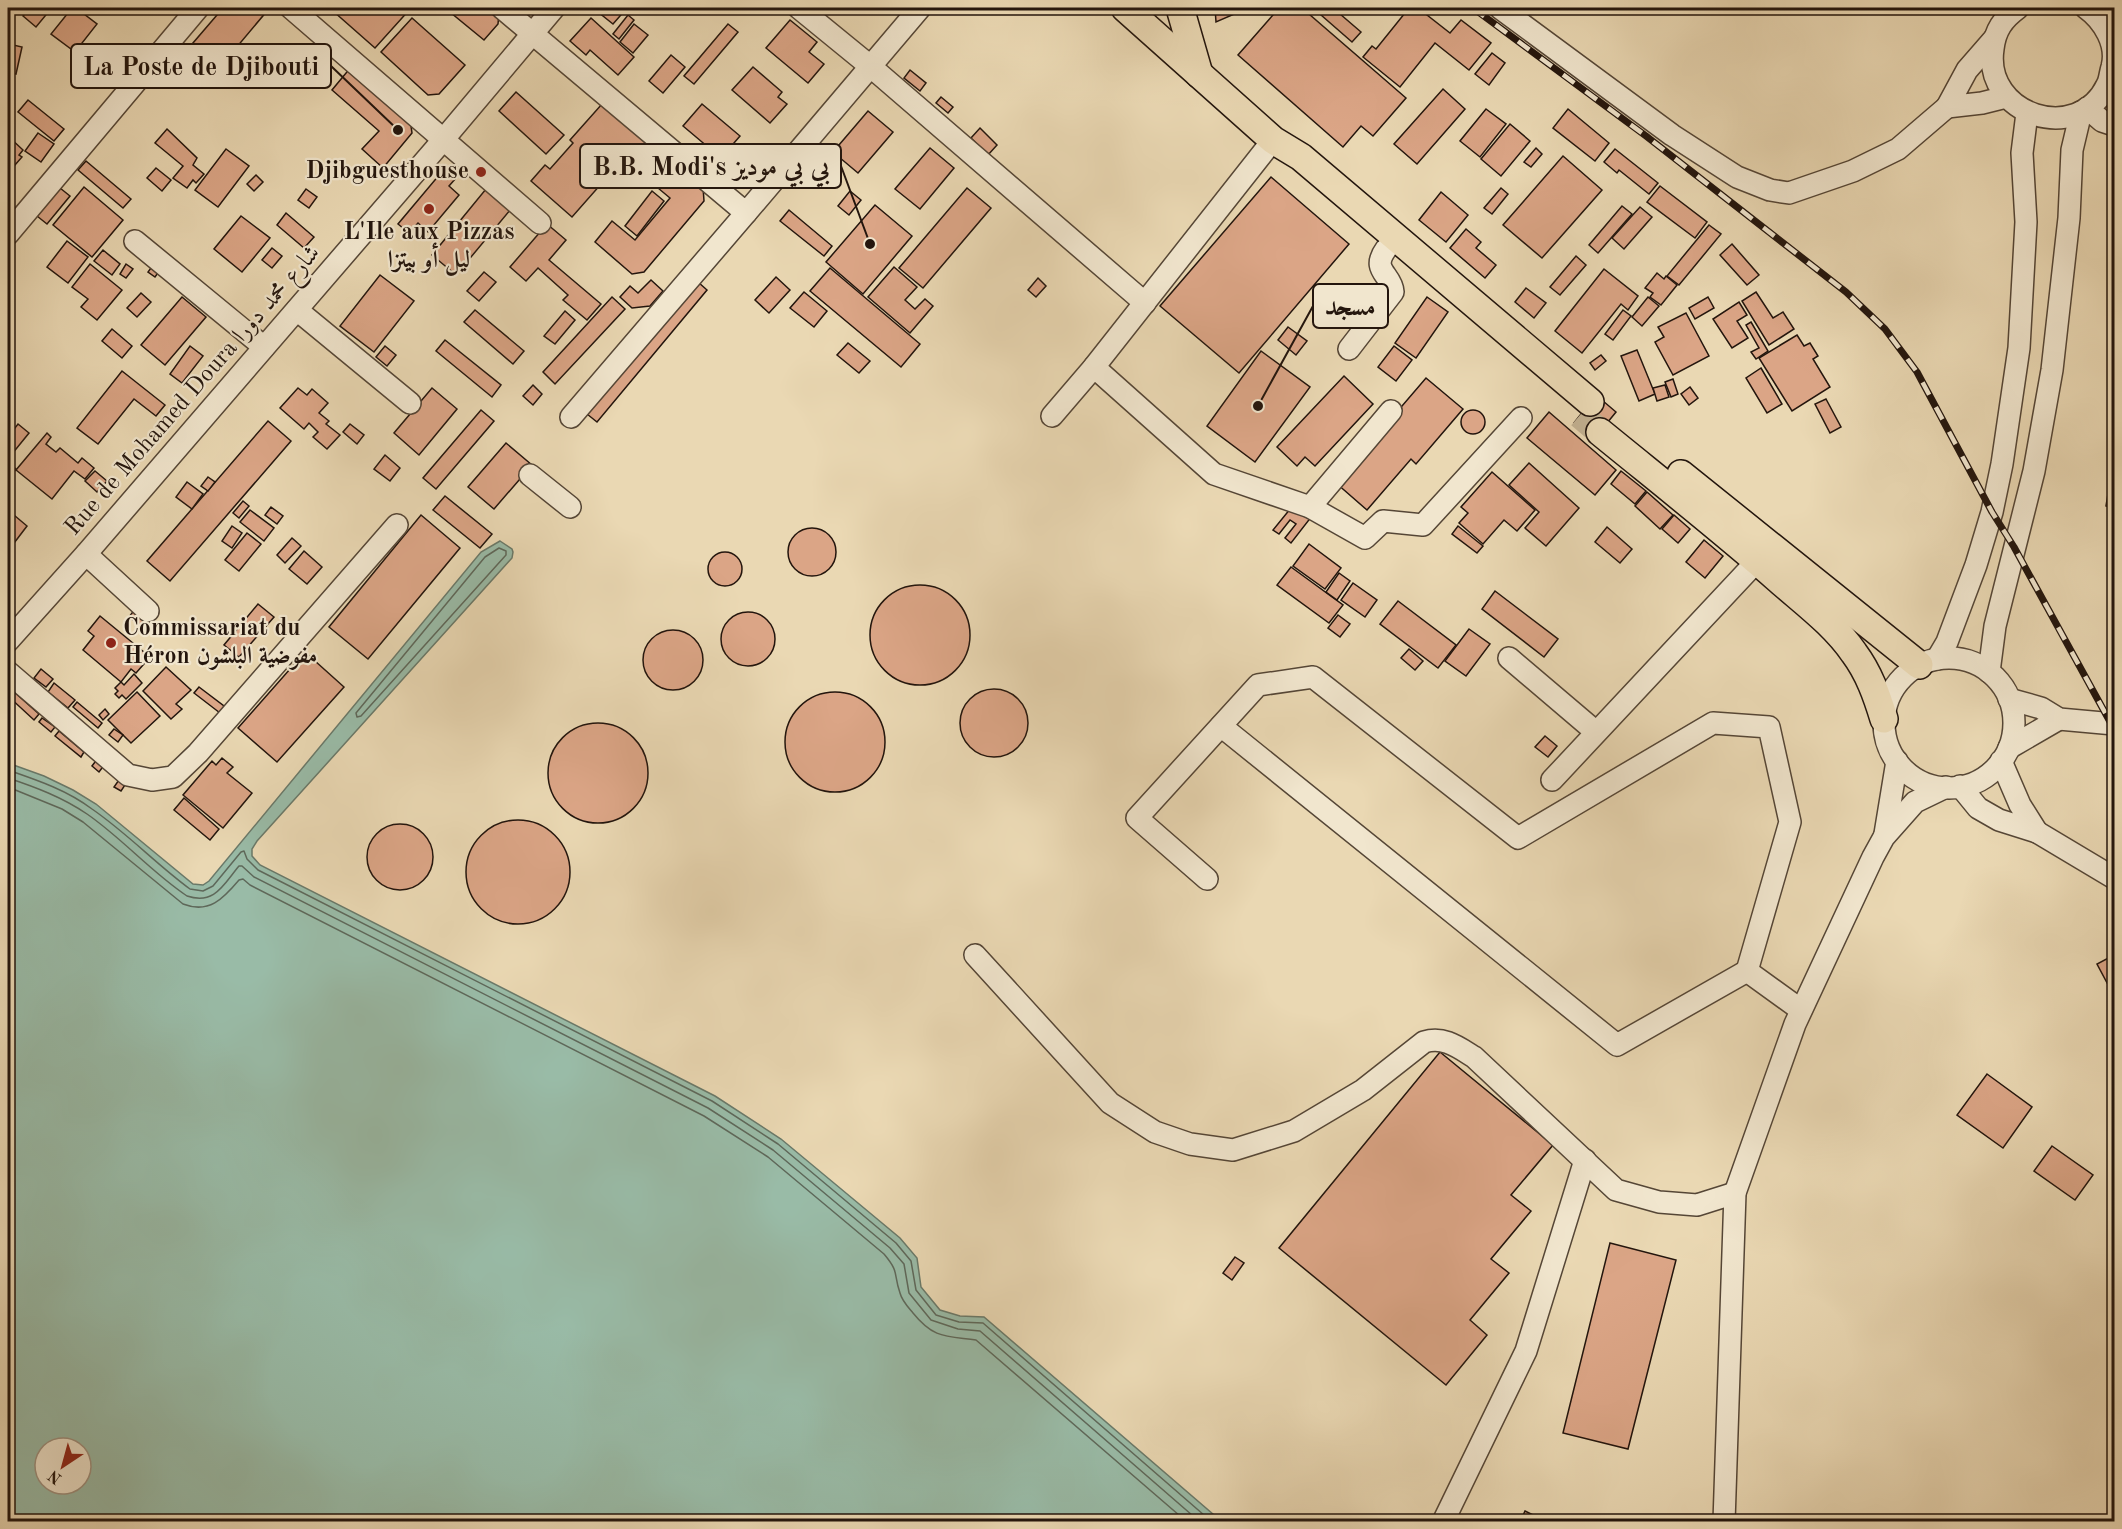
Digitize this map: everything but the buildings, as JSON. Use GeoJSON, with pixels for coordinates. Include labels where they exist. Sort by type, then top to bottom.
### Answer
{"type":"FeatureCollection","features":[{"type":"Feature","properties":{"kind":"main road"},"geometry":{"type":"LineString","coordinates":[[1180,8],[1199,74]]}},
{"type":"Feature","properties":{"kind":"main road"},"geometry":{"type":"LineString","coordinates":[[1141,13],[1199,74],[1275,142],[1301,157],[1463,305],[1595,417],[1822,617],[1855,653],[1877,696],[1884,719]]}},
{"type":"Feature","properties":{"kind":"main road"},"geometry":{"type":"LineString","coordinates":[[1275,142],[1288,164],[1386,249],[1463,305]]}},
{"type":"Feature","properties":{"kind":"main road"},"geometry":{"type":"LineString","coordinates":[[1595,417],[1928,662]]}},
{"type":"Feature","properties":{"kind":"street"},"geometry":{"type":"LineString","coordinates":[[8,234],[198,8]]}},
{"type":"Feature","properties":{"kind":"street"},"geometry":{"type":"LineString","coordinates":[[291,8],[540,223]]}},
{"type":"Feature","properties":{"kind":"street"},"geometry":{"type":"LineString","coordinates":[[502,8],[746,213]]}},
{"type":"Feature","properties":{"kind":"street","name":"Rue de Mohamed Doura شارع محمد دورا"},"geometry":{"type":"LineString","coordinates":[[8,641],[444,140],[554,8]]}},
{"type":"Feature","properties":{"kind":"street"},"geometry":{"type":"LineString","coordinates":[[800,8],[1145,303]]}},
{"type":"Feature","properties":{"kind":"street"},"geometry":{"type":"LineString","coordinates":[[571,417],[920,8]]}},
{"type":"Feature","properties":{"kind":"street"},"geometry":{"type":"LineString","coordinates":[[1500,8],[1672,135],[1737,177],[1770,190],[1789,193],[1853,171],[1898,149],[1947,107],[1967,70],[1994,38],[2011,10]]}},
{"type":"Feature","properties":{"kind":"street"},"geometry":{"type":"LineString","coordinates":[[1994,38],[1991,59],[1995,80],[2006,97],[2027,113],[2045,118],[2063,118],[2084,110],[2111,88],[2114,61],[2110,36],[2095,9]]}},
{"type":"Feature","properties":{"kind":"street"},"geometry":{"type":"LineString","coordinates":[[1947,107],[1982,103],[2006,97]]}},
{"type":"Feature","properties":{"kind":"street"},"geometry":{"type":"LineString","coordinates":[[2084,110],[2102,121],[2115,125]]}},
{"type":"Feature","properties":{"kind":"street"},"geometry":{"type":"LineString","coordinates":[[1989,672],[1995,626],[2034,471],[2052,370],[2069,218],[2072,150],[2084,110]]}},
{"type":"Feature","properties":{"kind":"street"},"geometry":{"type":"LineString","coordinates":[[2027,113],[2022,153],[2026,222],[2019,348],[2002,465],[1992,512],[1976,565],[1947,642],[1928,662],[1905,675],[1894,687],[1887,702],[1884,719],[1885,734],[1889,748],[1897,761],[1906,772],[1918,780],[1953,787],[1978,808],[1999,820],[2037,832],[2115,878]]}},
{"type":"Feature","properties":{"kind":"street"},"geometry":{"type":"LineString","coordinates":[[1052,416],[1275,142]]}},
{"type":"Feature","properties":{"kind":"street"},"geometry":{"type":"LineString","coordinates":[[135,241],[264,347]]}},
{"type":"Feature","properties":{"kind":"street"},"geometry":{"type":"LineString","coordinates":[[1349,349],[1394,292],[1392,283],[1383,274],[1381,267],[1380,261],[1386,249]]}},
{"type":"Feature","properties":{"kind":"street"},"geometry":{"type":"LineString","coordinates":[[297,310],[410,403]]}},
{"type":"Feature","properties":{"kind":"street"},"geometry":{"type":"LineString","coordinates":[[1094,367],[1214,474],[1310,507],[1365,538],[1383,521],[1423,525],[1521,418]]}},
{"type":"Feature","properties":{"kind":"street"},"geometry":{"type":"LineString","coordinates":[[1310,507],[1391,411]]}},
{"type":"Feature","properties":{"kind":"street"},"geometry":{"type":"LineString","coordinates":[[530,475],[570,507]]}},
{"type":"Feature","properties":{"kind":"street"},"geometry":{"type":"LineString","coordinates":[[8,672],[128,775],[152,780],[173,777],[198,753],[397,525]]}},
{"type":"Feature","properties":{"kind":"street"},"geometry":{"type":"LineString","coordinates":[[86,554],[148,610]]}},
{"type":"Feature","properties":{"kind":"street"},"geometry":{"type":"LineString","coordinates":[[1552,780],[1757,561]]}},
{"type":"Feature","properties":{"kind":"street"},"geometry":{"type":"LineString","coordinates":[[1509,658],[1596,732]]}},
{"type":"Feature","properties":{"kind":"street"},"geometry":{"type":"LineString","coordinates":[[1928,662],[1956,658],[1973,663],[1989,672],[2004,689],[2009,699],[2013,724],[2005,754],[2020,805],[2037,832]]}},
{"type":"Feature","properties":{"kind":"street"},"geometry":{"type":"LineString","coordinates":[[1207,879],[1137,818],[1221,726],[1258,686],[1313,678],[1518,838],[1713,723],[1769,727],[1790,822],[1747,971],[1617,1045],[1221,726]]}},
{"type":"Feature","properties":{"kind":"street"},"geometry":{"type":"LineString","coordinates":[[2009,699],[2041,708],[2059,719],[2115,724]]}},
{"type":"Feature","properties":{"kind":"street"},"geometry":{"type":"LineString","coordinates":[[1724,1521],[1735,1193],[1801,1010],[1873,856],[1884,837],[1915,802],[1953,787],[1972,783],[1983,777],[2005,754],[2059,719]]}},
{"type":"Feature","properties":{"kind":"street"},"geometry":{"type":"LineString","coordinates":[[1884,837],[1897,761]]}},
{"type":"Feature","properties":{"kind":"street"},"geometry":{"type":"LineString","coordinates":[[975,955],[1110,1103],[1155,1132],[1190,1144],[1233,1150],[1294,1131],[1363,1090],[1424,1042],[1435,1038],[1449,1042],[1474,1057],[1616,1190],[1659,1202],[1697,1204],[1735,1193]]}},
{"type":"Feature","properties":{"kind":"street"},"geometry":{"type":"LineString","coordinates":[[1747,971],[1801,1010]]}},
{"type":"Feature","properties":{"kind":"street"},"geometry":{"type":"LineString","coordinates":[[1443,1521],[1526,1351],[1585,1160]]}},
{"type":"Feature","properties":{"kind":"water"},"geometry":{"type":"Polygon","coordinates":[[[500,541],[512,549],[512,558],[257,841],[252,849],[252,856],[260,865],[715,1096],[781,1139],[900,1238],[917,1258],[921,1287],[940,1310],[960,1316],[984,1317],[1221,1521],[8,1521],[8,763],[44,776],[96,804],[193,884],[203,885],[209,881],[481,552],[500,541]]]}},
{"type":"Feature","properties":{"kind":"tunnel"},"geometry":{"type":"LineString","coordinates":[[1580,415],[1600,432]]}},
{"type":"Feature","properties":{"kind":"railway"},"geometry":{"type":"LineString","coordinates":[[1473,8],[1646,136],[1846,292],[1885,329],[1917,372],[1992,512],[2014,547],[2114,729]]}},
{"type":"Feature","properties":{"kind":"place","name":"La Poste de Djibouti"},"geometry":{"type":"Point","coordinates":[398,130]}},
{"type":"Feature","properties":{"kind":"place","name":"Djibguesthouse"},"geometry":{"type":"Point","coordinates":[481,172]}},
{"type":"Feature","properties":{"kind":"place","name":"L'Ile aux Pizzas ليل أو بيتزا"},"geometry":{"type":"Point","coordinates":[429,209]}},
{"type":"Feature","properties":{"kind":"place","name":"B.B. Modi's بي بي موديز"},"geometry":{"type":"Point","coordinates":[870,244]}},
{"type":"Feature","properties":{"kind":"place","name":"مسجد"},"geometry":{"type":"Point","coordinates":[1258,406]}},
{"type":"Feature","properties":{"kind":"place","name":"Commissariat du Héron مفوضية البلشون"},"geometry":{"type":"Point","coordinates":[111,643]}}]}
